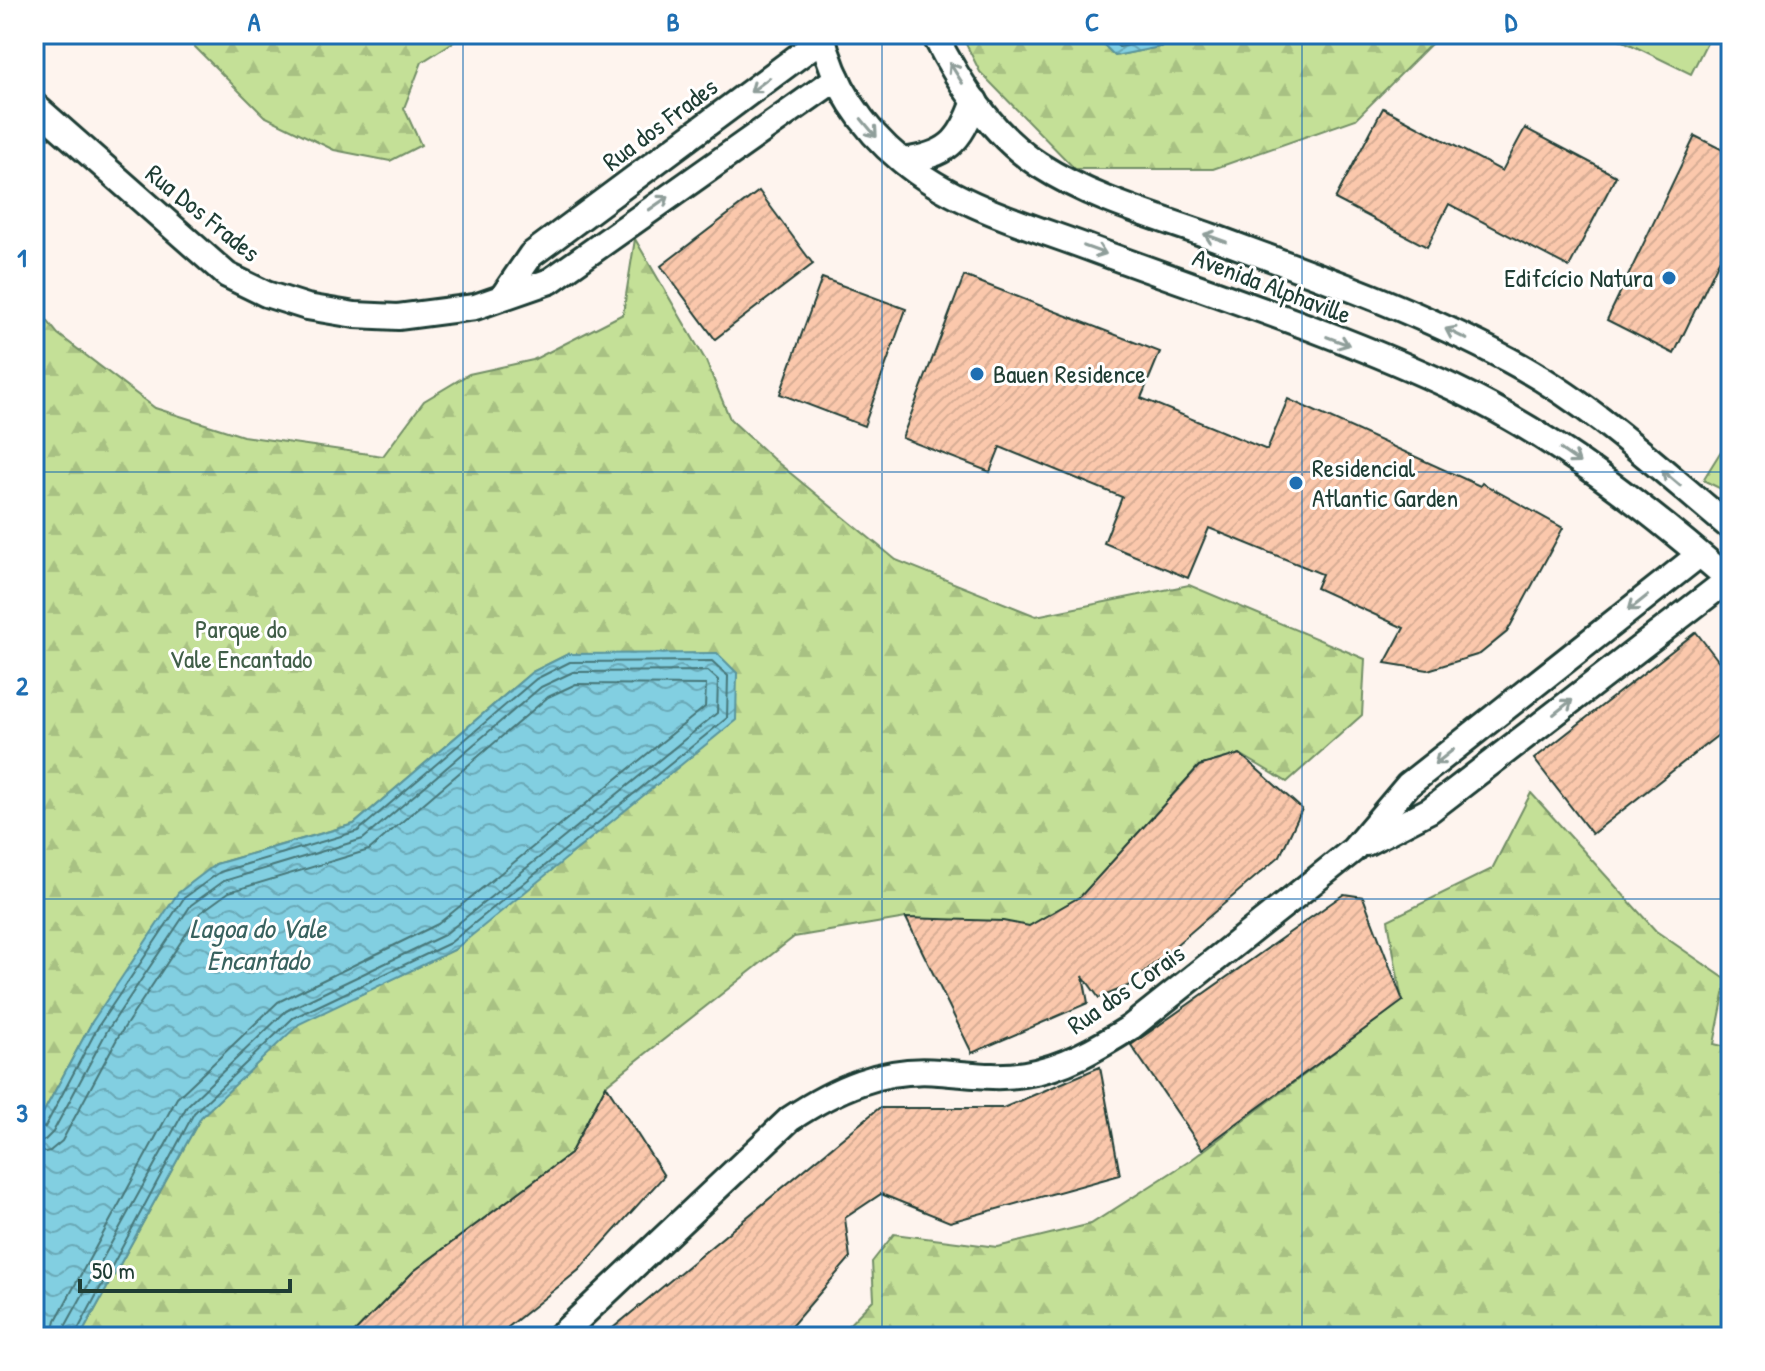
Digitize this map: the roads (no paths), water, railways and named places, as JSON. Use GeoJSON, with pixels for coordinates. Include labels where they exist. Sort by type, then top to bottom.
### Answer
{"type":"FeatureCollection","features":[{"type":"Feature","properties":{"kind":"street","name":"Avenida Alphaville"},"geometry":{"type":"LineString","coordinates":[[934,34],[975,101],[1005,136],[1037,164],[1077,186],[1350,287],[1510,360],[1573,397],[1731,528]]}},
{"type":"Feature","properties":{"kind":"street","name":"Avenida Alphaville"},"geometry":{"type":"LineString","coordinates":[[823,36],[837,78],[856,113],[903,161],[965,199],[1010,219],[1330,337],[1454,388],[1518,422],[1570,456],[1730,580]]}},
{"type":"Feature","properties":{"kind":"street","name":"Rua dos Frades"},"geometry":{"type":"LineString","coordinates":[[503,296],[531,255],[823,36]]}},
{"type":"Feature","properties":{"kind":"street"},"geometry":{"type":"LineString","coordinates":[[603,202],[622,230],[837,78]]}},
{"type":"Feature","properties":{"kind":"street"},"geometry":{"type":"LineString","coordinates":[[903,161],[925,158],[958,140],[975,101]]}},
{"type":"Feature","properties":{"kind":"street","name":"Rua Dos Frades"},"geometry":{"type":"LineString","coordinates":[[34,105],[227,275],[266,294],[331,311],[398,317],[475,307],[550,281],[622,230]]}},
{"type":"Feature","properties":{"kind":"street","name":"Rua dos Corais"},"geometry":{"type":"LineString","coordinates":[[1353,850],[1408,785],[1699,555]]}},
{"type":"Feature","properties":{"kind":"street","name":"Rua dos Corais"},"geometry":{"type":"LineString","coordinates":[[559,1337],[790,1119],[823,1097],[860,1081],[900,1073],[936,1072],[989,1078],[1027,1074],[1064,1064],[1098,1049],[1131,1027],[1353,850],[1430,810],[1730,580]]}},
{"type":"Feature","properties":{"kind":"street"},"geometry":{"type":"LineString","coordinates":[[1481,728],[1502,755]]}},
{"type":"Feature","properties":{"kind":"water"},"geometry":{"type":"Polygon","coordinates":[[[1093,34],[1224,34],[1115,56],[1093,34]]]}},
{"type":"Feature","properties":{"kind":"water","name":"Lagoa do Vale Encantado"},"geometry":{"type":"Polygon","coordinates":[[[717,653],[737,673],[736,720],[454,950],[299,1024],[201,1117],[80,1337],[34,1337],[34,1130],[92,1022],[178,893],[216,864],[354,824],[532,672],[568,654],[717,653]]]}},
{"type":"Feature","properties":{"kind":"place","name":"Edifcício Natura"},"geometry":{"type":"Point","coordinates":[1669,278]}},
{"type":"Feature","properties":{"kind":"place","name":"Bauen Residence"},"geometry":{"type":"Point","coordinates":[977,374]}},
{"type":"Feature","properties":{"kind":"place","name":"Residencial Atlantic Garden"},"geometry":{"type":"Point","coordinates":[1296,483]}},
{"type":"Feature","properties":{"kind":"park label","name":"Parque do Vale Encantado"},"geometry":{"type":"Point","coordinates":[241,644]}}]}
